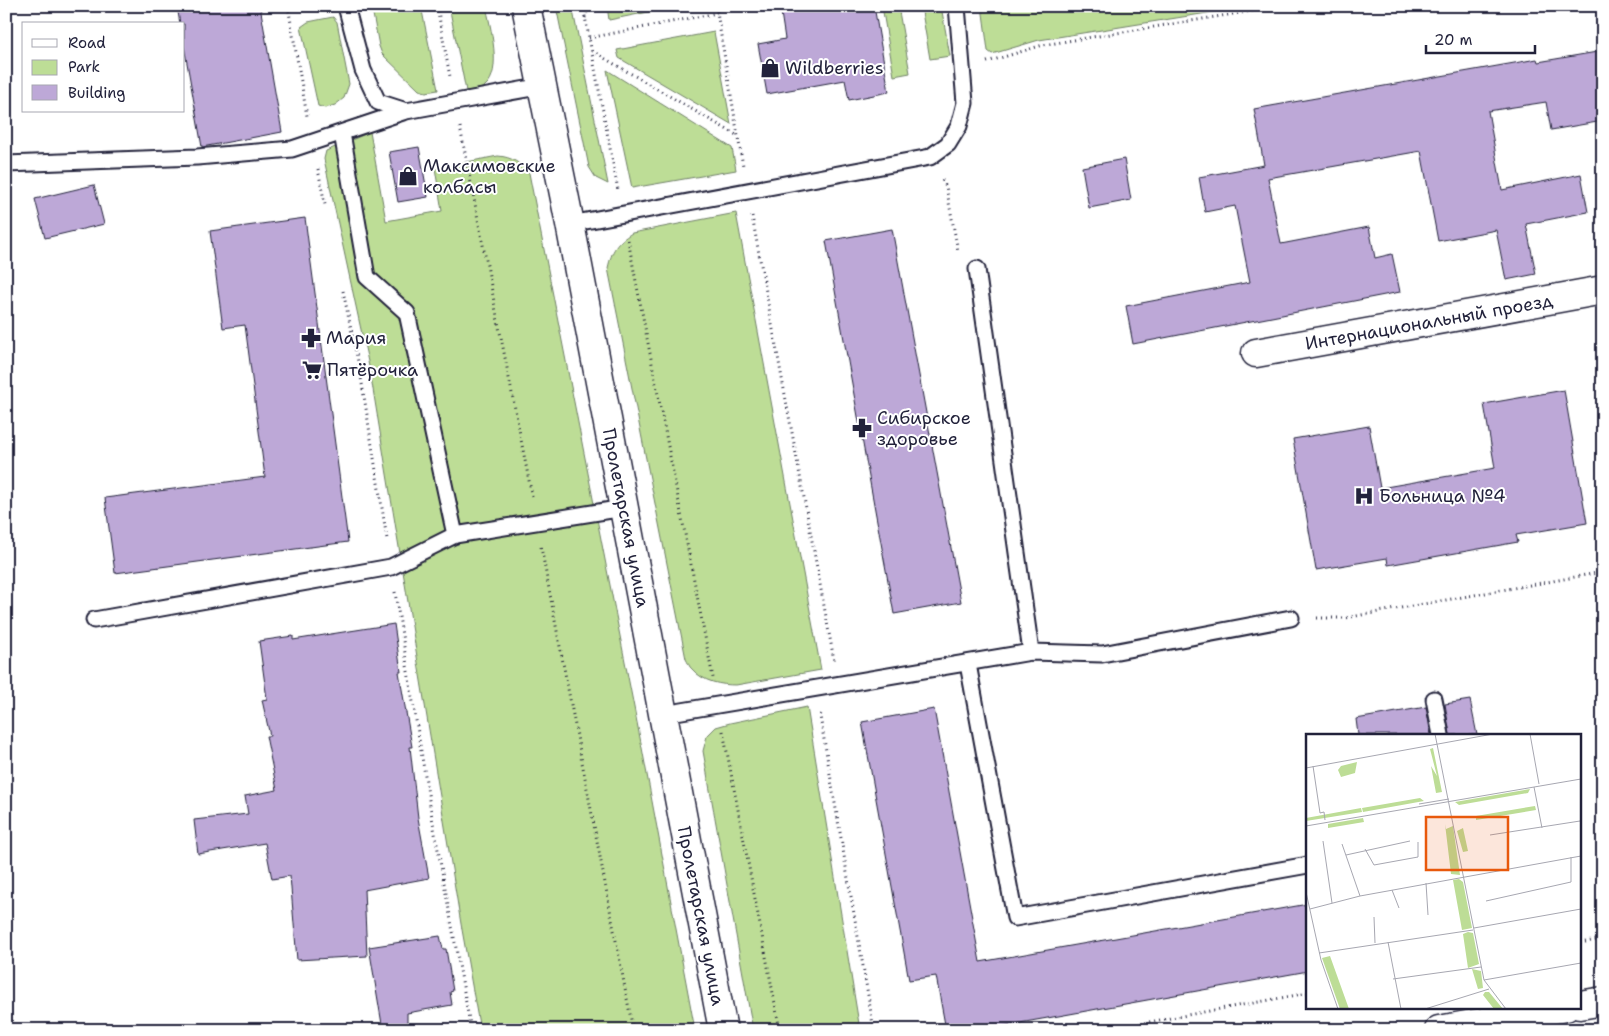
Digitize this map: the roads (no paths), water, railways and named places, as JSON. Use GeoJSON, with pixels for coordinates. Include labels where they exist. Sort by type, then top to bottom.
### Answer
{"type":"FeatureCollection","features":[{"type":"Feature","properties":{"kind":"main road","name":"Пролетарская улица"},"geometry":{"type":"LineString","coordinates":[[526,6],[664,714],[722,1030]]}},
{"type":"Feature","properties":{"kind":"main road","name":"Интернациональный проезд"},"geometry":{"type":"LineString","coordinates":[[1256,353],[1603,290]]}},
{"type":"Feature","properties":{"kind":"main road"},"geometry":{"type":"LineString","coordinates":[[1582,1005],[1603,1001]]}},
{"type":"Feature","properties":{"kind":"main road"},"geometry":{"type":"LineString","coordinates":[[1439,1030],[1497,1013],[1554,1008]]}},
{"type":"Feature","properties":{"kind":"lane"},"geometry":{"type":"LineString","coordinates":[[346,6],[363,70],[378,102],[406,111]]}},
{"type":"Feature","properties":{"kind":"lane"},"geometry":{"type":"LineString","coordinates":[[570,224],[930,157],[948,144],[959,126],[965,103],[957,6]]}},
{"type":"Feature","properties":{"kind":"lane"},"geometry":{"type":"LineString","coordinates":[[6,164],[197,157],[292,149],[406,111],[543,86]]}},
{"type":"Feature","properties":{"kind":"lane"},"geometry":{"type":"LineString","coordinates":[[342,133],[366,277],[407,313],[455,535]]}},
{"type":"Feature","properties":{"kind":"lane"},"geometry":{"type":"LineString","coordinates":[[977,269],[1031,652]]}},
{"type":"Feature","properties":{"kind":"lane"},"geometry":{"type":"LineString","coordinates":[[94,620],[391,567],[455,535],[624,508]]}},
{"type":"Feature","properties":{"kind":"lane"},"geometry":{"type":"LineString","coordinates":[[664,714],[1031,652],[1102,654],[1291,618]]}},
{"type":"Feature","properties":{"kind":"lane"},"geometry":{"type":"LineString","coordinates":[[968,664],[1015,918],[1306,865]]}},
{"type":"Feature","properties":{"kind":"lane"},"geometry":{"type":"LineString","coordinates":[[1434,698],[1441,734]]}},
{"type":"Feature","properties":{"kind":"place","name":"Wildberries"},"geometry":{"type":"Point","coordinates":[770,68]}},
{"type":"Feature","properties":{"kind":"place","name":"Максимовские колбасы"},"geometry":{"type":"Point","coordinates":[408,176]}},
{"type":"Feature","properties":{"kind":"place","name":"Мария"},"geometry":{"type":"Point","coordinates":[311,338]}},
{"type":"Feature","properties":{"kind":"place","name":"Пятёрочка"},"geometry":{"type":"Point","coordinates":[312,370]}},
{"type":"Feature","properties":{"kind":"place","name":"Сибирское здоровье"},"geometry":{"type":"Point","coordinates":[862,428]}},
{"type":"Feature","properties":{"kind":"place","name":"Больница №4"},"geometry":{"type":"Point","coordinates":[1364,496]}}]}
